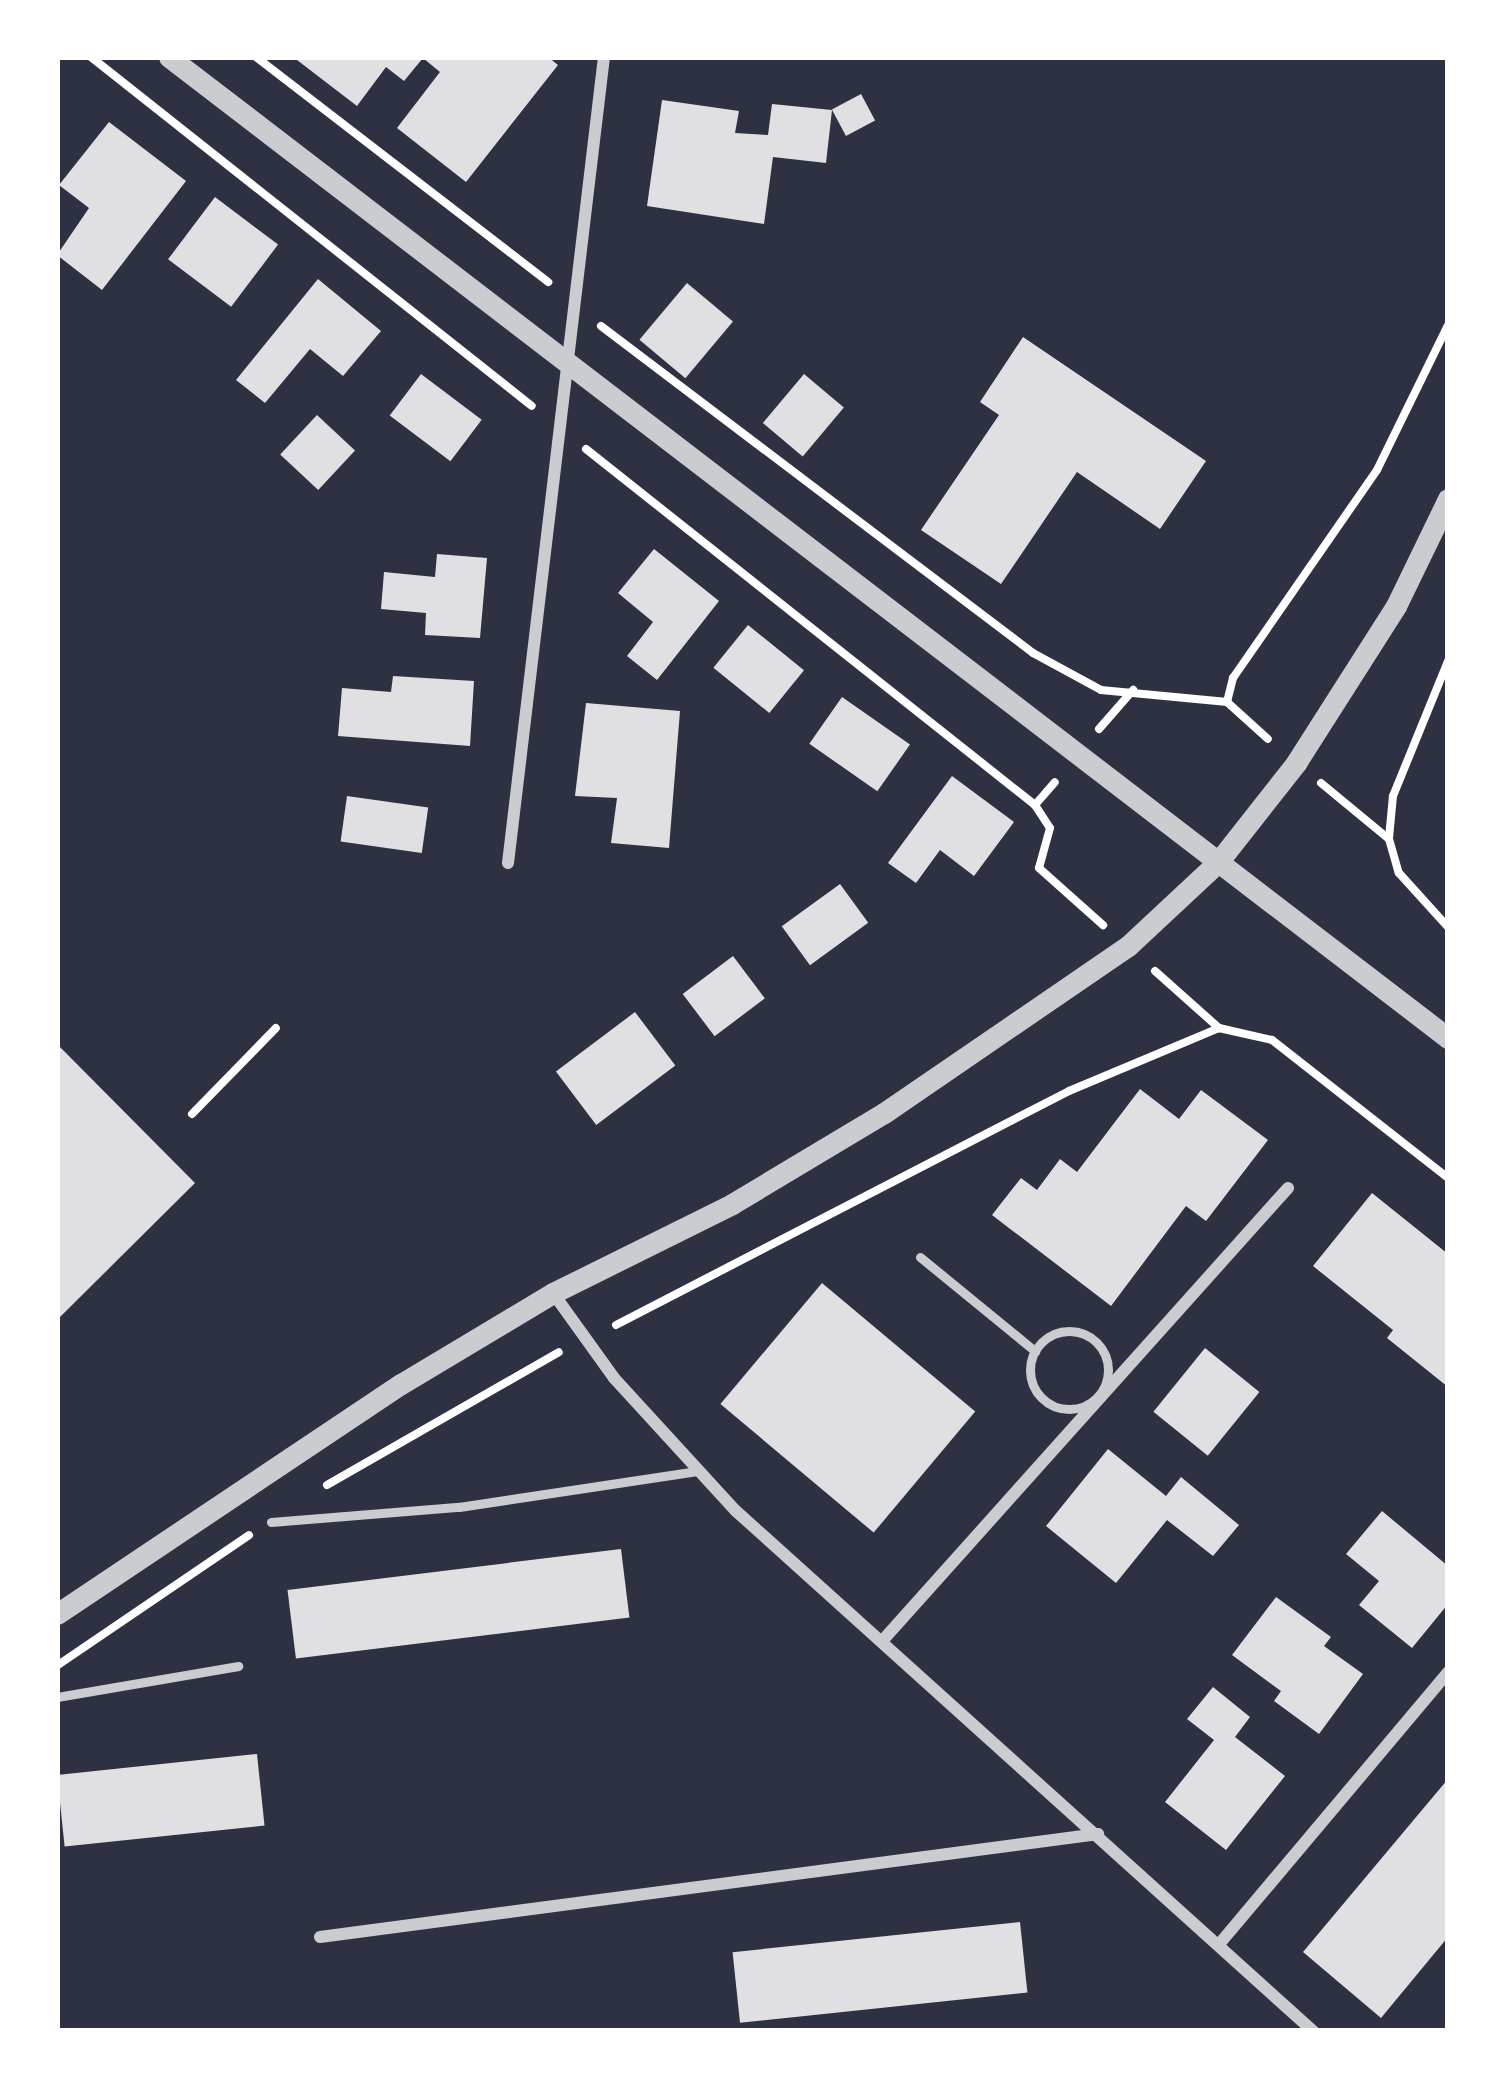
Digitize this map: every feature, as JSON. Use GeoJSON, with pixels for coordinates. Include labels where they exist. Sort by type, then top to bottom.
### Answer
{"type":"FeatureCollection","features":[{"type":"Feature","properties":{"kind":"street"},"geometry":{"type":"LineString","coordinates":[[169,57],[571,372],[1448,1038]]}},
{"type":"Feature","properties":{"kind":"street"},"geometry":{"type":"LineString","coordinates":[[508,863],[571,372],[604,57]]}},
{"type":"Feature","properties":{"kind":"street"},"geometry":{"type":"LineString","coordinates":[[57,1614],[553,1293],[733,1204],[884,1113],[1128,946],[1220,861],[1296,763],[1396,606],[1448,499]]}},
{"type":"Feature","properties":{"kind":"street"},"geometry":{"type":"LineString","coordinates":[[883,1640],[1288,1188]]}},
{"type":"Feature","properties":{"kind":"street"},"geometry":{"type":"LineString","coordinates":[[553,1293],[697,1471],[1221,1942],[1313,2031]]}},
{"type":"Feature","properties":{"kind":"street"},"geometry":{"type":"LineString","coordinates":[[1221,1942],[1448,1672]]}},
{"type":"Feature","properties":{"kind":"street"},"geometry":{"type":"LineString","coordinates":[[320,1937],[1098,1834]]}},
{"type":"Feature","properties":{"kind":"lane"},"geometry":{"type":"LineString","coordinates":[[920,1257],[1035,1351]]}},
{"type":"Feature","properties":{"kind":"lane"},"geometry":{"type":"LineString","coordinates":[[1067,1332],[1091,1338],[1108,1371],[1099,1395],[1065,1410],[1042,1399],[1030,1376],[1035,1351],[1067,1332]]}},
{"type":"Feature","properties":{"kind":"lane"},"geometry":{"type":"LineString","coordinates":[[271,1522],[459,1508],[697,1471]]}},
{"type":"Feature","properties":{"kind":"lane"},"geometry":{"type":"LineString","coordinates":[[57,1697],[238,1666]]}},
{"type":"Feature","properties":{"kind":"path"},"geometry":{"type":"LineString","coordinates":[[92,57],[1035,805],[1050,828],[1039,868],[1219,1028],[1272,1040],[1448,1178]]}},
{"type":"Feature","properties":{"kind":"path"},"geometry":{"type":"LineString","coordinates":[[256,57],[577,308],[1033,653],[1101,690],[1227,703],[1389,839]]}},
{"type":"Feature","properties":{"kind":"path"},"geometry":{"type":"LineString","coordinates":[[1227,703],[1233,678],[1377,470],[1448,325]]}},
{"type":"Feature","properties":{"kind":"path"},"geometry":{"type":"LineString","coordinates":[[1448,661],[1393,796],[1389,839],[1399,873],[1448,927]]}},
{"type":"Feature","properties":{"kind":"path"},"geometry":{"type":"LineString","coordinates":[[192,1114],[276,1028]]}},
{"type":"Feature","properties":{"kind":"path"},"geometry":{"type":"LineString","coordinates":[[57,1666],[271,1522],[495,1383],[1069,1091],[1219,1028]]}},
{"type":"Feature","properties":{"kind":"building"},"geometry":{"type":"Polygon","coordinates":[[[548,57],[558,65],[466,182],[397,128],[440,72],[424,58],[548,57]]]}},
{"type":"Feature","properties":{"kind":"building"},"geometry":{"type":"Polygon","coordinates":[[[423,58],[404,81],[386,67],[357,106],[297,60],[423,58]]]}},
{"type":"Feature","properties":{"kind":"building"},"geometry":{"type":"Polygon","coordinates":[[[861,94],[875,120],[846,136],[832,109],[861,94]]]}},
{"type":"Feature","properties":{"kind":"building"},"geometry":{"type":"Polygon","coordinates":[[[662,100],[739,111],[735,133],[768,135],[772,104],[832,110],[826,163],[773,157],[764,224],[647,206],[662,100]]]}},
{"type":"Feature","properties":{"kind":"building"},"geometry":{"type":"Polygon","coordinates":[[[109,122],[186,181],[102,290],[57,255],[89,208],[59,185],[109,122]]]}},
{"type":"Feature","properties":{"kind":"building"},"geometry":{"type":"Polygon","coordinates":[[[215,197],[278,245],[231,307],[168,259],[215,197]]]}},
{"type":"Feature","properties":{"kind":"building"},"geometry":{"type":"Polygon","coordinates":[[[318,279],[381,331],[343,376],[310,349],[265,403],[236,380],[318,279]]]}},
{"type":"Feature","properties":{"kind":"building"},"geometry":{"type":"Polygon","coordinates":[[[687,283],[733,322],[685,378],[639,340],[687,283]]]}},
{"type":"Feature","properties":{"kind":"building"},"geometry":{"type":"Polygon","coordinates":[[[1023,337],[1206,461],[1160,529],[1077,472],[1001,584],[921,530],[999,415],[980,402],[1023,337]]]}},
{"type":"Feature","properties":{"kind":"building"},"geometry":{"type":"Polygon","coordinates":[[[421,374],[482,420],[450,461],[390,416],[421,374]]]}},
{"type":"Feature","properties":{"kind":"building"},"geometry":{"type":"Polygon","coordinates":[[[804,374],[844,407],[803,456],[763,423],[804,374]]]}},
{"type":"Feature","properties":{"kind":"building"},"geometry":{"type":"Polygon","coordinates":[[[317,415],[355,450],[318,490],[280,454],[317,415]]]}},
{"type":"Feature","properties":{"kind":"building"},"geometry":{"type":"Polygon","coordinates":[[[654,549],[719,601],[657,680],[627,656],[653,622],[618,593],[654,549]]]}},
{"type":"Feature","properties":{"kind":"building"},"geometry":{"type":"Polygon","coordinates":[[[437,554],[487,558],[480,638],[425,635],[426,613],[381,609],[384,572],[435,577],[437,554]]]}},
{"type":"Feature","properties":{"kind":"building"},"geometry":{"type":"Polygon","coordinates":[[[748,625],[804,670],[769,713],[713,668],[748,625]]]}},
{"type":"Feature","properties":{"kind":"building"},"geometry":{"type":"Polygon","coordinates":[[[393,676],[474,681],[470,746],[338,736],[342,688],[391,692],[393,676]]]}},
{"type":"Feature","properties":{"kind":"building"},"geometry":{"type":"Polygon","coordinates":[[[842,697],[910,745],[877,791],[809,744],[842,697]]]}},
{"type":"Feature","properties":{"kind":"building"},"geometry":{"type":"Polygon","coordinates":[[[586,703],[680,711],[669,848],[611,843],[617,798],[575,796],[586,703]]]}},
{"type":"Feature","properties":{"kind":"building"},"geometry":{"type":"Polygon","coordinates":[[[952,776],[1014,822],[974,876],[940,850],[916,883],[888,863],[952,776]]]}},
{"type":"Feature","properties":{"kind":"building"},"geometry":{"type":"Polygon","coordinates":[[[347,796],[428,807],[422,853],[341,842],[347,796]]]}},
{"type":"Feature","properties":{"kind":"building"},"geometry":{"type":"Polygon","coordinates":[[[840,884],[868,923],[810,965],[782,926],[840,884]]]}},
{"type":"Feature","properties":{"kind":"building"},"geometry":{"type":"Polygon","coordinates":[[[733,956],[765,998],[715,1036],[683,994],[733,956]]]}},
{"type":"Feature","properties":{"kind":"building"},"geometry":{"type":"Polygon","coordinates":[[[635,1012],[675,1066],[596,1125],[556,1072],[635,1012]]]}},
{"type":"Feature","properties":{"kind":"building"},"geometry":{"type":"Polygon","coordinates":[[[57,1044],[195,1183],[57,1320],[57,1044]]]}},
{"type":"Feature","properties":{"kind":"building"},"geometry":{"type":"Polygon","coordinates":[[[1140,1089],[1179,1119],[1201,1090],[1268,1140],[1206,1221],[1186,1206],[1111,1306],[992,1215],[1021,1178],[1037,1190],[1060,1159],[1077,1172],[1140,1089]]]}},
{"type":"Feature","properties":{"kind":"building"},"geometry":{"type":"Polygon","coordinates":[[[1372,1193],[1448,1254],[1448,1387],[1387,1338],[1393,1330],[1313,1266],[1372,1193]]]}},
{"type":"Feature","properties":{"kind":"building"},"geometry":{"type":"Polygon","coordinates":[[[822,1283],[975,1412],[874,1533],[720,1404],[822,1283]]]}},
{"type":"Feature","properties":{"kind":"building"},"geometry":{"type":"Polygon","coordinates":[[[1205,1348],[1259,1392],[1208,1456],[1153,1412],[1205,1348]]]}},
{"type":"Feature","properties":{"kind":"building"},"geometry":{"type":"Polygon","coordinates":[[[1108,1449],[1166,1496],[1181,1477],[1239,1525],[1213,1556],[1167,1520],[1116,1583],[1046,1526],[1108,1449]]]}},
{"type":"Feature","properties":{"kind":"building"},"geometry":{"type":"Polygon","coordinates":[[[1382,1511],[1448,1566],[1448,1604],[1412,1648],[1359,1605],[1379,1581],[1346,1554],[1382,1511]]]}},
{"type":"Feature","properties":{"kind":"building"},"geometry":{"type":"Polygon","coordinates":[[[621,1549],[629,1617],[296,1658],[288,1590],[621,1549]]]}},
{"type":"Feature","properties":{"kind":"building"},"geometry":{"type":"Polygon","coordinates":[[[1276,1597],[1331,1637],[1324,1646],[1363,1674],[1319,1734],[1274,1701],[1281,1691],[1232,1655],[1276,1597]]]}},
{"type":"Feature","properties":{"kind":"building"},"geometry":{"type":"Polygon","coordinates":[[[1213,1687],[1250,1717],[1235,1737],[1285,1776],[1226,1850],[1165,1802],[1214,1740],[1187,1719],[1213,1687]]]}},
{"type":"Feature","properties":{"kind":"building"},"geometry":{"type":"Polygon","coordinates":[[[257,1754],[265,1826],[65,1847],[57,1775],[257,1754]]]}},
{"type":"Feature","properties":{"kind":"building"},"geometry":{"type":"Polygon","coordinates":[[[1448,1779],[1448,1937],[1381,2018],[1303,1952],[1448,1779]]]}},
{"type":"Feature","properties":{"kind":"building"},"geometry":{"type":"Polygon","coordinates":[[[1020,1922],[1027,1993],[740,2023],[733,1952],[1020,1922]]]}}]}
